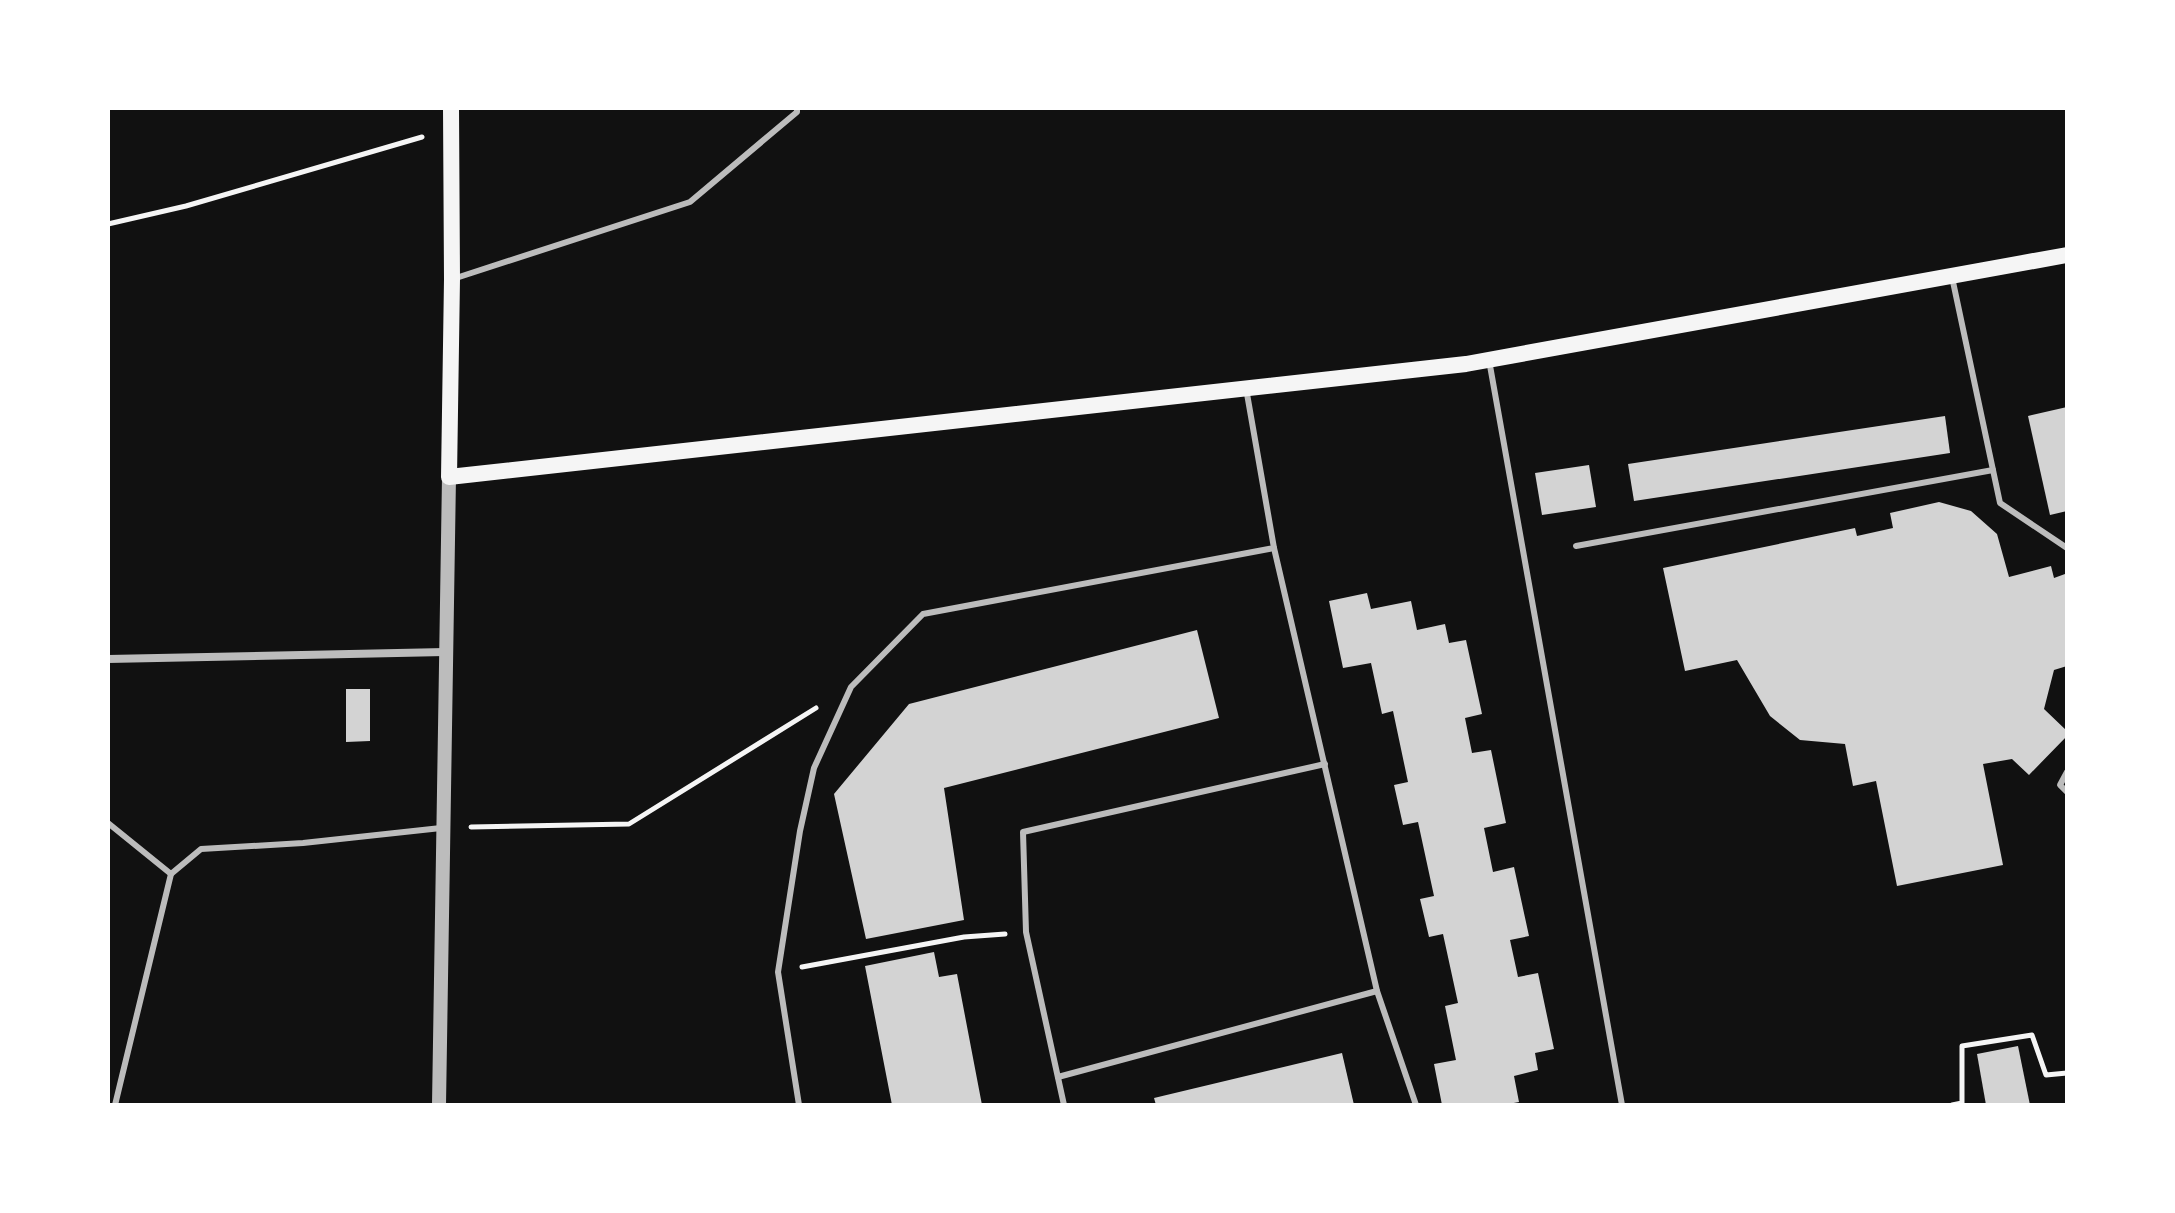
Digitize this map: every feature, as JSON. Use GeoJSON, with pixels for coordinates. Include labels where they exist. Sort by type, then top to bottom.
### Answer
{"type":"FeatureCollection","features":[{"type":"Feature","properties":{"kind":"main road"},"geometry":{"type":"LineString","coordinates":[[451,108],[449,477],[1489,360],[2067,255]]}},
{"type":"Feature","properties":{"kind":"street"},"geometry":{"type":"LineString","coordinates":[[439,1105],[446,827],[445,652],[449,477]]}},
{"type":"Feature","properties":{"kind":"street"},"geometry":{"type":"LineString","coordinates":[[108,659],[445,652]]}},
{"type":"Feature","properties":{"kind":"lane"},"geometry":{"type":"LineString","coordinates":[[452,279],[690,202],[797,112],[797,108]]}},
{"type":"Feature","properties":{"kind":"lane"},"geometry":{"type":"LineString","coordinates":[[1952,277],[2000,503],[2067,548]]}},
{"type":"Feature","properties":{"kind":"lane"},"geometry":{"type":"LineString","coordinates":[[1489,360],[1622,1105]]}},
{"type":"Feature","properties":{"kind":"lane"},"geometry":{"type":"LineString","coordinates":[[1246,388],[1274,548],[1377,991],[1416,1105]]}},
{"type":"Feature","properties":{"kind":"lane"},"geometry":{"type":"LineString","coordinates":[[1576,546],[1993,470]]}},
{"type":"Feature","properties":{"kind":"lane"},"geometry":{"type":"LineString","coordinates":[[799,1105],[778,972],[800,831],[814,768],[851,687],[923,614],[1274,548]]}},
{"type":"Feature","properties":{"kind":"lane"},"geometry":{"type":"LineString","coordinates":[[1064,1105],[1026,932],[1023,832],[1325,764]]}},
{"type":"Feature","properties":{"kind":"lane"},"geometry":{"type":"LineString","coordinates":[[2067,772],[2060,785],[2067,792]]}},
{"type":"Feature","properties":{"kind":"lane"},"geometry":{"type":"LineString","coordinates":[[108,823],[171,874]]}},
{"type":"Feature","properties":{"kind":"lane"},"geometry":{"type":"LineString","coordinates":[[115,1105],[171,874],[201,849],[303,843],[446,827]]}},
{"type":"Feature","properties":{"kind":"lane"},"geometry":{"type":"LineString","coordinates":[[1058,1077],[1377,991]]}},
{"type":"Feature","properties":{"kind":"path"},"geometry":{"type":"LineString","coordinates":[[108,224],[186,206],[450,129]]}},
{"type":"Feature","properties":{"kind":"path"},"geometry":{"type":"LineString","coordinates":[[446,827],[629,824],[851,687]]}},
{"type":"Feature","properties":{"kind":"path"},"geometry":{"type":"LineString","coordinates":[[778,972],[964,937],[1026,932]]}},
{"type":"Feature","properties":{"kind":"path"},"geometry":{"type":"LineString","coordinates":[[1952,1105],[1962,1103],[1962,1046],[2032,1035],[2046,1075],[2067,1073]]}},
{"type":"Feature","properties":{"kind":"building"},"geometry":{"type":"Polygon","coordinates":[[[2067,407],[2067,511],[2050,515],[2028,416],[2067,407]]]}},
{"type":"Feature","properties":{"kind":"building"},"geometry":{"type":"Polygon","coordinates":[[[1945,416],[1950,453],[1634,501],[1628,464],[1945,416]]]}},
{"type":"Feature","properties":{"kind":"building"},"geometry":{"type":"Polygon","coordinates":[[[1589,465],[1596,507],[1542,515],[1535,473],[1589,465]]]}},
{"type":"Feature","properties":{"kind":"building"},"geometry":{"type":"Polygon","coordinates":[[[1939,502],[1971,511],[1997,534],[2009,577],[2051,566],[2054,578],[2065,574],[2067,666],[2054,670],[2044,709],[2067,731],[2067,736],[2029,775],[2012,759],[1983,764],[2003,865],[1897,886],[1876,781],[1853,786],[1845,744],[1800,740],[1770,716],[1737,660],[1685,671],[1663,568],[1855,528],[1857,536],[1893,528],[1890,513],[1939,502]]]}},
{"type":"Feature","properties":{"kind":"building"},"geometry":{"type":"Polygon","coordinates":[[[1367,593],[1371,609],[1411,601],[1417,630],[1445,624],[1449,643],[1466,640],[1482,714],[1465,718],[1472,753],[1491,750],[1506,823],[1484,828],[1493,872],[1514,867],[1529,936],[1510,940],[1518,977],[1538,973],[1554,1049],[1535,1053],[1538,1070],[1514,1076],[1519,1102],[1442,1105],[1434,1064],[1456,1060],[1445,1006],[1458,1003],[1443,934],[1429,937],[1420,899],[1434,896],[1418,822],[1403,825],[1394,785],[1408,782],[1393,711],[1382,714],[1371,663],[1343,668],[1329,601],[1367,593]]]}},
{"type":"Feature","properties":{"kind":"building"},"geometry":{"type":"Polygon","coordinates":[[[1197,630],[1219,718],[944,788],[964,920],[866,939],[834,794],[909,704],[1197,630]]]}},
{"type":"Feature","properties":{"kind":"building"},"geometry":{"type":"Polygon","coordinates":[[[346,689],[370,689],[370,741],[346,742],[346,689]]]}},
{"type":"Feature","properties":{"kind":"building"},"geometry":{"type":"Polygon","coordinates":[[[934,952],[939,977],[957,974],[982,1105],[892,1105],[865,966],[934,952]]]}},
{"type":"Feature","properties":{"kind":"building"},"geometry":{"type":"Polygon","coordinates":[[[2018,1046],[2030,1105],[1986,1105],[1977,1054],[2018,1046]]]}},
{"type":"Feature","properties":{"kind":"building"},"geometry":{"type":"Polygon","coordinates":[[[1342,1053],[1354,1105],[1156,1105],[1154,1098],[1342,1053]]]}}]}
